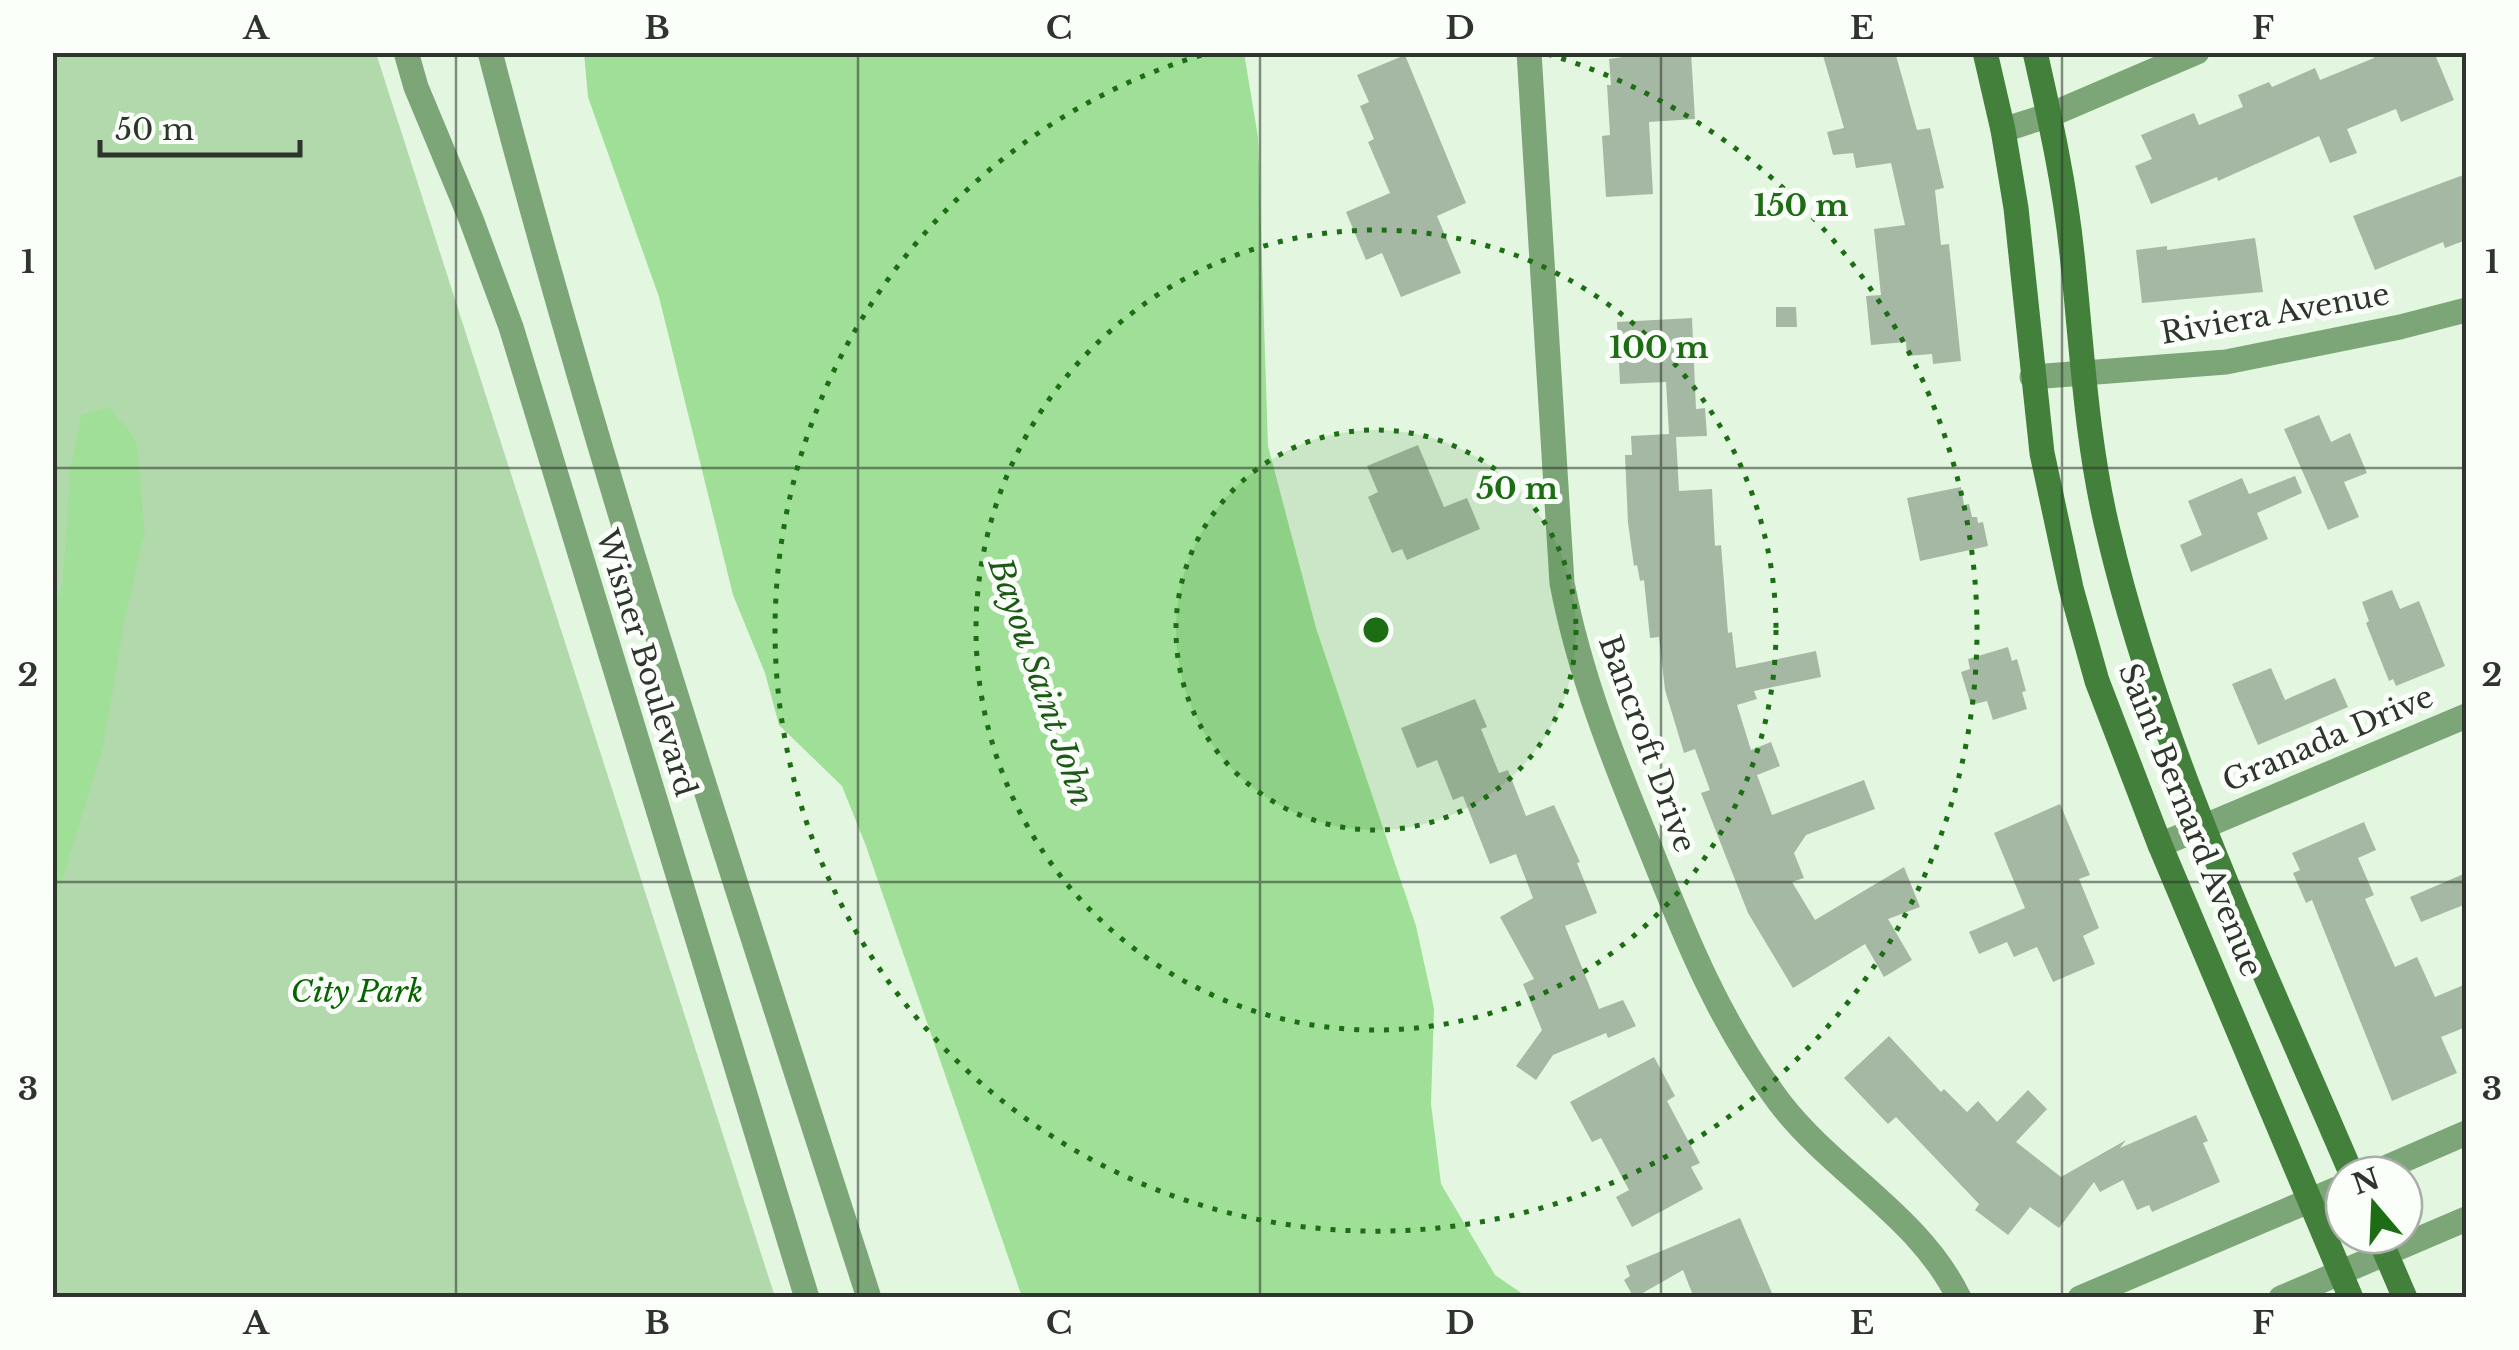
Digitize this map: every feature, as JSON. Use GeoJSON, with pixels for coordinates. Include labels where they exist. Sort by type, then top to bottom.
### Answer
{"type":"FeatureCollection","features":[{"type":"Feature","properties":{"kind":"main road","name":"Saint Bernard Avenue"},"geometry":{"type":"LineString","coordinates":[[1985,52],[2016,208],[2042,453],[2071,588],[2097,681],[2160,845],[2352,1298]]}},
{"type":"Feature","properties":{"kind":"main road","name":"Saint Bernard Avenue"},"geometry":{"type":"LineString","coordinates":[[2035,52],[2072,250],[2082,374],[2106,526],[2129,620],[2204,827],[2343,1155]]}},
{"type":"Feature","properties":{"kind":"main road"},"geometry":{"type":"LineString","coordinates":[[2387,1255],[2405,1298]]}},
{"type":"Feature","properties":{"kind":"street","name":"Wisner Boulevard"},"geometry":{"type":"LineString","coordinates":[[406,52],[416,87],[511,327],[807,1298]]}},
{"type":"Feature","properties":{"kind":"street","name":"Wisner Boulevard"},"geometry":{"type":"LineString","coordinates":[[490,52],[582,390],[869,1298]]}},
{"type":"Feature","properties":{"kind":"street","name":"Bancroft Drive"},"geometry":{"type":"LineString","coordinates":[[1528,52],[1562,583],[1575,646],[1598,722],[1708,988],[1737,1043],[1783,1107],[1928,1250],[1959,1298]]}},
{"type":"Feature","properties":{"kind":"street"},"geometry":{"type":"LineString","coordinates":[[2003,130],[2050,116],[2197,52]]}},
{"type":"Feature","properties":{"kind":"street","name":"Riviera Avenue"},"geometry":{"type":"LineString","coordinates":[[2032,377],[2226,362],[2466,310]]}},
{"type":"Feature","properties":{"kind":"street","name":"Granada Drive"},"geometry":{"type":"LineString","coordinates":[[2160,845],[2466,716]]}},
{"type":"Feature","properties":{"kind":"street"},"geometry":{"type":"LineString","coordinates":[[2416,1155],[2466,1134]]}},
{"type":"Feature","properties":{"kind":"street"},"geometry":{"type":"LineString","coordinates":[[2080,1298],[2324,1194]]}},
{"type":"Feature","properties":{"kind":"street"},"geometry":{"type":"LineString","coordinates":[[2424,1232],[2466,1219]]}},
{"type":"Feature","properties":{"kind":"street"},"geometry":{"type":"LineString","coordinates":[[2281,1298],[2341,1272],[2366,1255]]}},
{"type":"Feature","properties":{"kind":"green space","name":"City Park"},"geometry":{"type":"Polygon","coordinates":[[[53,53],[376,53],[775,1297],[53,1297],[53,53]]]}},
{"type":"Feature","properties":{"kind":"water","name":"Bayou Saint John"},"geometry":{"type":"Polygon","coordinates":[[[584,53],[1244,53],[1258,137],[1268,446],[1316,628],[1416,926],[1434,1008],[1431,1104],[1441,1184],[1495,1275],[1527,1297],[1022,1297],[842,786],[779,725],[765,673],[733,595],[659,297],[588,97],[584,53]]]}},
{"type":"Feature","properties":{"kind":"water"},"geometry":{"type":"Polygon","coordinates":[[[109,407],[136,440],[145,532],[126,613],[103,748],[53,909],[53,614],[63,581],[70,471],[81,415],[109,407]]]}},
{"type":"Feature","properties":{"kind":"building"},"geometry":{"type":"Polygon","coordinates":[[[1637,52],[1691,52],[1695,119],[1649,122],[1653,194],[1606,197],[1602,136],[1610,135],[1609,59],[1637,52]]]}},
{"type":"Feature","properties":{"kind":"building"},"geometry":{"type":"Polygon","coordinates":[[[1822,52],[1895,52],[1917,130],[1930,128],[1944,188],[1935,190],[1941,245],[1949,244],[1961,361],[1933,364],[1932,354],[1907,356],[1906,342],[1871,345],[1866,296],[1881,295],[1874,229],[1905,225],[1891,163],[1856,168],[1853,153],[1833,155],[1827,132],[1844,128],[1822,52]]]}},
{"type":"Feature","properties":{"kind":"building"},"geometry":{"type":"Polygon","coordinates":[[[2372,52],[2434,52],[2454,100],[2401,122],[2396,109],[2347,129],[2357,153],[2330,163],[2319,136],[2218,181],[2217,177],[2151,204],[2135,166],[2152,159],[2141,135],[2194,113],[2199,125],[2243,107],[2238,95],[2269,82],[2272,87],[2315,68],[2320,80],[2374,58],[2372,52]]]}},
{"type":"Feature","properties":{"kind":"building"},"geometry":{"type":"Polygon","coordinates":[[[1405,55],[1466,203],[1437,216],[1461,273],[1401,297],[1382,253],[1366,260],[1346,212],[1390,193],[1368,142],[1374,139],[1360,106],[1369,102],[1357,75],[1405,55]]]}},
{"type":"Feature","properties":{"kind":"building"},"geometry":{"type":"Polygon","coordinates":[[[2466,174],[2466,240],[2445,248],[2443,242],[2375,270],[2353,216],[2466,174]]]}},
{"type":"Feature","properties":{"kind":"building"},"geometry":{"type":"Polygon","coordinates":[[[2255,238],[2263,292],[2142,303],[2136,250],[2167,246],[2167,250],[2255,238]]]}},
{"type":"Feature","properties":{"kind":"building"},"geometry":{"type":"Polygon","coordinates":[[[1776,307],[1796,307],[1797,327],[1776,327],[1776,307]]]}},
{"type":"Feature","properties":{"kind":"building"},"geometry":{"type":"Polygon","coordinates":[[[1692,318],[1696,409],[1705,408],[1707,436],[1676,437],[1679,491],[1712,489],[1715,546],[1721,545],[1728,633],[1732,632],[1736,668],[1816,651],[1821,677],[1754,691],[1757,699],[1737,705],[1751,750],[1771,742],[1780,766],[1757,775],[1772,815],[1864,780],[1875,809],[1806,835],[1794,853],[1804,878],[1792,882],[1815,920],[1904,867],[1920,907],[1888,919],[1912,960],[1884,977],[1865,944],[1793,988],[1748,913],[1701,793],[1710,790],[1695,749],[1684,753],[1665,690],[1659,637],[1650,638],[1644,580],[1640,581],[1637,565],[1634,566],[1625,455],[1632,455],[1631,436],[1669,434],[1666,382],[1620,384],[1617,322],[1692,318]]]}},
{"type":"Feature","properties":{"kind":"building"},"geometry":{"type":"Polygon","coordinates":[[[2319,415],[2331,442],[2350,433],[2367,473],[2344,482],[2359,517],[2328,530],[2284,429],[2319,415]]]}},
{"type":"Feature","properties":{"kind":"building"},"geometry":{"type":"Polygon","coordinates":[[[1418,445],[1444,507],[1467,498],[1480,529],[1407,560],[1402,549],[1392,553],[1368,497],[1378,492],[1367,466],[1418,445]]]}},
{"type":"Feature","properties":{"kind":"building"},"geometry":{"type":"Polygon","coordinates":[[[2295,476],[2302,493],[2257,513],[2268,539],[2191,572],[2180,545],[2202,535],[2188,501],[2242,478],[2249,494],[2295,476]]]}},
{"type":"Feature","properties":{"kind":"building"},"geometry":{"type":"Polygon","coordinates":[[[1961,487],[1964,505],[1969,504],[1978,523],[1983,522],[1988,546],[1920,561],[1907,498],[1961,487]]]}},
{"type":"Feature","properties":{"kind":"building"},"geometry":{"type":"Polygon","coordinates":[[[2392,590],[2400,609],[2419,601],[2445,666],[2396,686],[2393,679],[2389,681],[2366,623],[2369,621],[2362,602],[2392,590]]]}},
{"type":"Feature","properties":{"kind":"building"},"geometry":{"type":"Polygon","coordinates":[[[2008,647],[2012,661],[2017,659],[2027,709],[1993,720],[1987,701],[1971,705],[1961,672],[1970,669],[1968,659],[2008,647]]]}},
{"type":"Feature","properties":{"kind":"building"},"geometry":{"type":"Polygon","coordinates":[[[2271,668],[2285,700],[2335,678],[2348,707],[2258,745],[2232,684],[2271,668]]]}},
{"type":"Feature","properties":{"kind":"building"},"geometry":{"type":"Polygon","coordinates":[[[1475,699],[1487,727],[1481,729],[1499,773],[1508,770],[1526,816],[1554,805],[1580,862],[1577,863],[1597,913],[1565,926],[1599,1009],[1623,1000],[1636,1026],[1608,1038],[1606,1033],[1553,1055],[1536,1080],[1516,1066],[1542,1030],[1523,984],[1534,979],[1500,917],[1533,898],[1516,854],[1490,864],[1463,796],[1453,800],[1437,760],[1417,768],[1401,728],[1475,699]]]}},
{"type":"Feature","properties":{"kind":"building"},"geometry":{"type":"Polygon","coordinates":[[[2060,804],[2090,875],[2079,879],[2099,928],[2083,936],[2095,964],[2053,982],[2037,947],[2014,957],[2007,942],[1979,954],[1969,932],[2025,908],[1994,833],[2060,804]]]}},
{"type":"Feature","properties":{"kind":"building"},"geometry":{"type":"Polygon","coordinates":[[[2364,822],[2376,850],[2358,858],[2374,895],[2365,899],[2395,967],[2417,957],[2435,997],[2466,984],[2466,1027],[2441,1037],[2457,1073],[2392,1101],[2312,900],[2306,903],[2293,873],[2300,870],[2292,853],[2364,822]]]}},
{"type":"Feature","properties":{"kind":"building"},"geometry":{"type":"Polygon","coordinates":[[[2466,873],[2466,904],[2421,922],[2410,897],[2466,873]]]}},
{"type":"Feature","properties":{"kind":"building"},"geometry":{"type":"Polygon","coordinates":[[[1889,1036],[1941,1092],[1944,1089],[1967,1112],[1978,1101],[1997,1122],[2028,1090],[2047,1109],[2016,1142],[2061,1177],[2126,1140],[2120,1148],[2196,1115],[2220,1182],[2152,1212],[2149,1205],[2137,1210],[2123,1180],[2100,1192],[2094,1182],[2059,1228],[2030,1207],[2008,1235],[1975,1210],[1979,1204],[1896,1117],[1888,1124],[1844,1078],[1889,1036]]]}},
{"type":"Feature","properties":{"kind":"building"},"geometry":{"type":"Polygon","coordinates":[[[1654,1057],[1675,1096],[1667,1101],[1700,1163],[1691,1167],[1703,1189],[1632,1227],[1616,1197],[1629,1190],[1601,1138],[1592,1142],[1570,1102],[1654,1057]]]}},
{"type":"Feature","properties":{"kind":"building"},"geometry":{"type":"Polygon","coordinates":[[[1740,1218],[1774,1298],[1694,1298],[1683,1270],[1634,1298],[1624,1280],[1630,1276],[1626,1266],[1740,1218]]]}}]}
